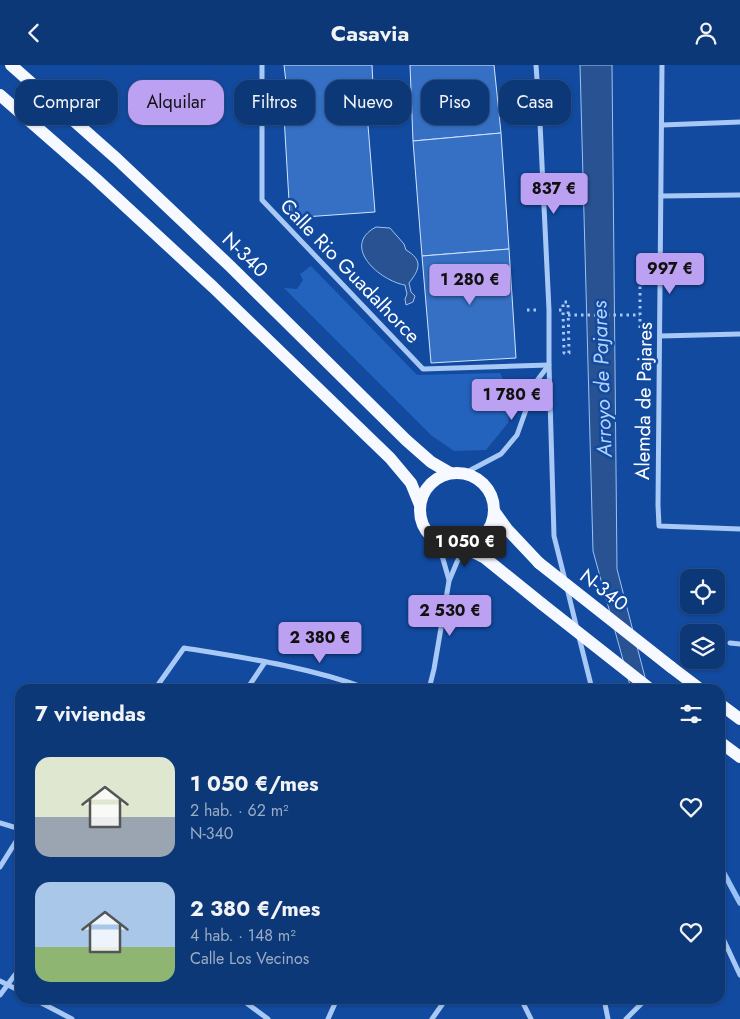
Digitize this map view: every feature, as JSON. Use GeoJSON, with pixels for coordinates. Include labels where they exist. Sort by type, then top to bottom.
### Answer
{"type":"FeatureCollection","features":[{"type":"Feature","properties":{"kind":"main road","name":"N-340"},"geometry":{"type":"LineString","coordinates":[[11,65],[116,159],[231,267],[406,441],[430,462],[450,473],[465,473],[481,481],[491,495],[494,511],[507,529],[539,563],[693,684]]}},
{"type":"Feature","properties":{"kind":"main road"},"geometry":{"type":"LineString","coordinates":[[0,95],[96,179],[213,287],[390,458],[411,483],[420,505]]}},
{"type":"Feature","properties":{"kind":"main road"},"geometry":{"type":"LineString","coordinates":[[450,473],[436,479],[426,489],[420,505],[424,528],[435,541],[447,546],[466,548],[485,558],[644,684]]}},
{"type":"Feature","properties":{"kind":"main road"},"geometry":{"type":"LineString","coordinates":[[466,548],[483,537],[490,527],[494,511]]}},
{"type":"Feature","properties":{"kind":"main road"},"geometry":{"type":"LineString","coordinates":[[725,708],[740,719]]}},
{"type":"Feature","properties":{"kind":"main road"},"geometry":{"type":"LineString","coordinates":[[725,746],[740,757]]}},
{"type":"Feature","properties":{"kind":"street","name":"Calle Rio Guadalhorce"},"geometry":{"type":"LineString","coordinates":[[262,65],[262,200],[335,278],[422,369],[548,365]]}},
{"type":"Feature","properties":{"kind":"street"},"geometry":{"type":"LineString","coordinates":[[536,65],[548,300],[548,365],[554,537],[591,684]]}},
{"type":"Feature","properties":{"kind":"street","name":"Alemda de Pajares"},"geometry":{"type":"LineString","coordinates":[[662,65],[658,505],[660,526],[740,529]]}},
{"type":"Feature","properties":{"kind":"street"},"geometry":{"type":"LineString","coordinates":[[662,125],[740,123]]}},
{"type":"Feature","properties":{"kind":"street"},"geometry":{"type":"LineString","coordinates":[[661,196],[740,195]]}},
{"type":"Feature","properties":{"kind":"street"},"geometry":{"type":"LineString","coordinates":[[660,336],[740,334]]}},
{"type":"Feature","properties":{"kind":"street"},"geometry":{"type":"LineString","coordinates":[[465,473],[501,455],[517,435],[536,382],[548,365]]}},
{"type":"Feature","properties":{"kind":"street"},"geometry":{"type":"LineString","coordinates":[[435,541],[443,559],[449,581]]}},
{"type":"Feature","properties":{"kind":"street"},"geometry":{"type":"LineString","coordinates":[[430,684],[449,581],[457,561],[466,548]]}},
{"type":"Feature","properties":{"kind":"street"},"geometry":{"type":"LineString","coordinates":[[730,643],[740,644]]}},
{"type":"Feature","properties":{"kind":"street"},"geometry":{"type":"LineString","coordinates":[[159,684],[184,648],[265,661],[342,679],[355,684]]}},
{"type":"Feature","properties":{"kind":"street"},"geometry":{"type":"LineString","coordinates":[[250,684],[265,661]]}},
{"type":"Feature","properties":{"kind":"street"},"geometry":{"type":"LineString","coordinates":[[0,823],[15,828]]}},
{"type":"Feature","properties":{"kind":"street"},"geometry":{"type":"LineString","coordinates":[[0,867],[15,843]]}},
{"type":"Feature","properties":{"kind":"street"},"geometry":{"type":"LineString","coordinates":[[725,943],[740,975]]}},
{"type":"Feature","properties":{"kind":"street"},"geometry":{"type":"LineString","coordinates":[[0,995],[15,976]]}},
{"type":"Feature","properties":{"kind":"street"},"geometry":{"type":"LineString","coordinates":[[0,981],[15,988]]}},
{"type":"Feature","properties":{"kind":"street"},"geometry":{"type":"LineString","coordinates":[[43,1004],[72,1019]]}},
{"type":"Feature","properties":{"kind":"street"},"geometry":{"type":"LineString","coordinates":[[248,1004],[268,1019]]}},
{"type":"Feature","properties":{"kind":"street"},"geometry":{"type":"LineString","coordinates":[[328,1019],[335,1004]]}},
{"type":"Feature","properties":{"kind":"street"},"geometry":{"type":"LineString","coordinates":[[432,1019],[442,1004]]}},
{"type":"Feature","properties":{"kind":"street"},"geometry":{"type":"LineString","coordinates":[[523,1004],[530,1019]]}},
{"type":"Feature","properties":{"kind":"street"},"geometry":{"type":"LineString","coordinates":[[605,1004],[608,1019]]}},
{"type":"Feature","properties":{"kind":"street"},"geometry":{"type":"LineString","coordinates":[[626,1019],[641,1004]]}},
{"type":"Feature","properties":{"kind":"path"},"geometry":{"type":"LineString","coordinates":[[642,284],[660,283]]}},
{"type":"Feature","properties":{"kind":"path"},"geometry":{"type":"LineString","coordinates":[[640,284],[642,284],[641,328],[640,328],[640,284]]}},
{"type":"Feature","properties":{"kind":"path"},"geometry":{"type":"LineString","coordinates":[[563,310],[563,302],[568,302],[568,315],[640,315]]}},
{"type":"Feature","properties":{"kind":"shaded area"},"geometry":{"type":"Polygon","coordinates":[[[311,266],[417,375],[500,373],[513,398],[508,423],[486,450],[454,451],[432,436],[284,288],[297,289],[303,280],[300,274],[311,266]]]}},
{"type":"Feature","properties":{"kind":"water","name":"Arroyo de Pajares"},"geometry":{"type":"Polygon","coordinates":[[[580,65],[612,65],[617,569],[647,684],[630,684],[593,551],[580,65]]]}},
{"type":"Feature","properties":{"kind":"water"},"geometry":{"type":"Polygon","coordinates":[[[376,227],[390,228],[404,244],[406,250],[417,261],[416,273],[409,283],[411,292],[415,296],[413,302],[406,305],[405,299],[407,294],[405,285],[385,277],[375,270],[363,253],[362,244],[366,235],[376,227]]]}},
{"type":"Feature","properties":{"kind":"building"},"geometry":{"type":"Polygon","coordinates":[[[284,65],[372,65],[373,80],[325,80],[325,125],[368,125],[375,212],[290,218],[285,125],[315,125],[315,80],[286,80],[284,65]]]}},
{"type":"Feature","properties":{"kind":"building"},"geometry":{"type":"Polygon","coordinates":[[[410,65],[494,65],[501,133],[413,141],[410,65]]]}},
{"type":"Feature","properties":{"kind":"building"},"geometry":{"type":"Polygon","coordinates":[[[501,133],[509,249],[422,256],[413,141],[501,133]]]}},
{"type":"Feature","properties":{"kind":"building"},"geometry":{"type":"Polygon","coordinates":[[[509,249],[516,358],[431,363],[422,256],[509,249]]]}},
{"type":"Feature","properties":{"kind":"waterway"},"geometry":{"type":"LineString","coordinates":[[725,875],[740,903]]}}]}
